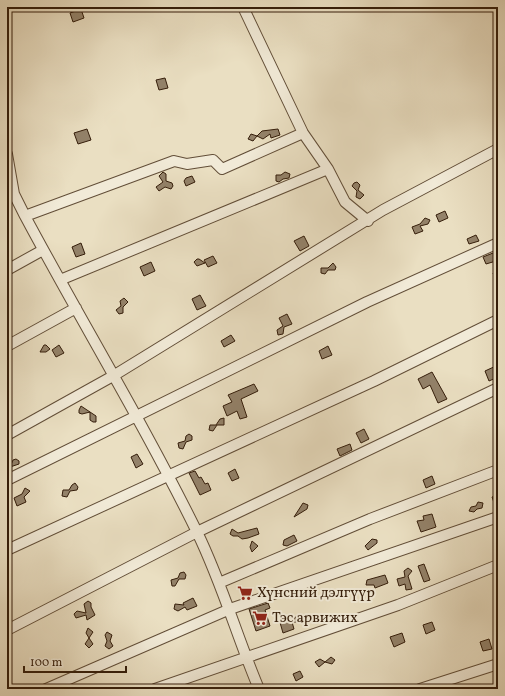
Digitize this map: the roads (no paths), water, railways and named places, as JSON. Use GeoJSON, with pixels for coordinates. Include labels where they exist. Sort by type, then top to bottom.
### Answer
{"type":"FeatureCollection","features":[{"type":"Feature","properties":{"kind":"street"},"geometry":{"type":"LineString","coordinates":[[243,7],[303,133],[328,170],[345,202],[368,221]]}},
{"type":"Feature","properties":{"kind":"street"},"geometry":{"type":"LineString","coordinates":[[24,216],[174,161],[187,164],[213,160],[222,169],[303,133]]}},
{"type":"Feature","properties":{"kind":"street"},"geometry":{"type":"LineString","coordinates":[[7,435],[113,376],[368,221],[383,210],[498,149]]}},
{"type":"Feature","properties":{"kind":"street"},"geometry":{"type":"LineString","coordinates":[[7,154],[14,194],[24,216],[76,308],[197,532],[230,609],[246,657],[259,689]]}},
{"type":"Feature","properties":{"kind":"street"},"geometry":{"type":"LineString","coordinates":[[60,280],[328,170]]}},
{"type":"Feature","properties":{"kind":"street"},"geometry":{"type":"LineString","coordinates":[[7,480],[367,302],[498,243]]}},
{"type":"Feature","properties":{"kind":"street"},"geometry":{"type":"LineString","coordinates":[[7,270],[43,250]]}},
{"type":"Feature","properties":{"kind":"street"},"geometry":{"type":"LineString","coordinates":[[7,346],[76,308]]}},
{"type":"Feature","properties":{"kind":"street"},"geometry":{"type":"LineString","coordinates":[[7,550],[374,381],[498,320]]}},
{"type":"Feature","properties":{"kind":"street"},"geometry":{"type":"LineString","coordinates":[[7,630],[197,532],[498,388]]}},
{"type":"Feature","properties":{"kind":"street"},"geometry":{"type":"LineString","coordinates":[[219,584],[370,519],[498,470]]}},
{"type":"Feature","properties":{"kind":"street"},"geometry":{"type":"LineString","coordinates":[[46,689],[230,609],[498,517]]}},
{"type":"Feature","properties":{"kind":"street"},"geometry":{"type":"LineString","coordinates":[[155,689],[398,605],[498,565]]}},
{"type":"Feature","properties":{"kind":"street"},"geometry":{"type":"LineString","coordinates":[[420,689],[498,664]]}},
{"type":"Feature","properties":{"kind":"place","name":"Хүнсний дэлгүүр"},"geometry":{"type":"Point","coordinates":[245,593]}},
{"type":"Feature","properties":{"kind":"place","name":"Тэс арвижих"},"geometry":{"type":"Point","coordinates":[260,618]}}]}
